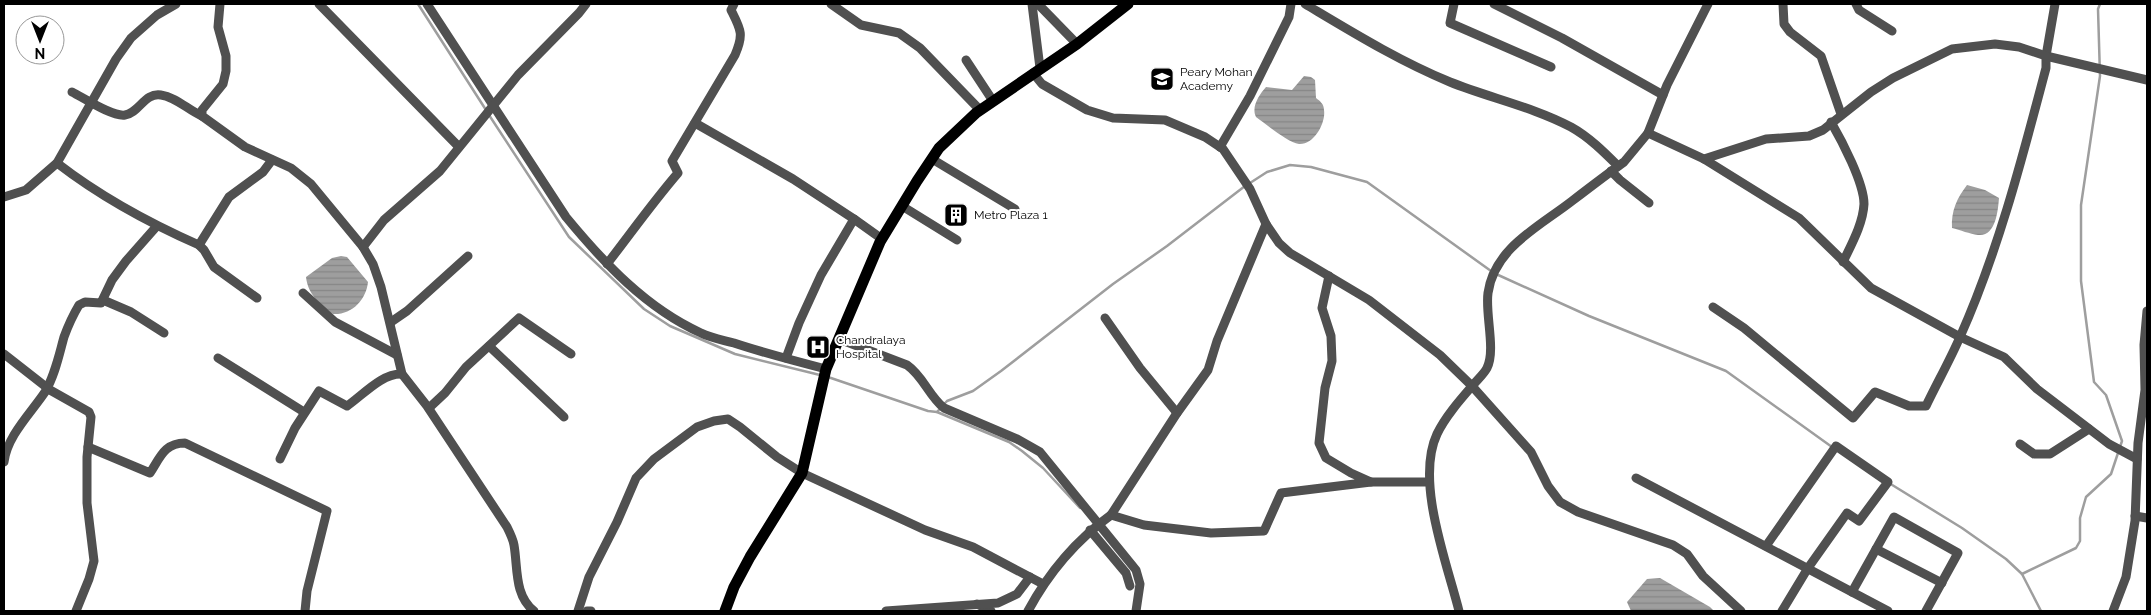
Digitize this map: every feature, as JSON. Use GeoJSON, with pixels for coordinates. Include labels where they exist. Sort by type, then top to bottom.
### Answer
{"type":"FeatureCollection","features":[{"type":"Feature","properties":{"kind":"main road"},"geometry":{"type":"LineString","coordinates":[[725,611],[734,587],[750,557],[802,473],[826,372],[882,239],[939,148],[980,110],[1077,44],[1128,4]]}},
{"type":"Feature","properties":{"kind":"street"},"geometry":{"type":"LineString","coordinates":[[4,197],[26,190],[57,163],[116,59],[132,38],[157,15],[176,4]]}},
{"type":"Feature","properties":{"kind":"street"},"geometry":{"type":"LineString","coordinates":[[202,116],[202,110],[222,84],[226,71],[226,56],[218,27],[220,4]]}},
{"type":"Feature","properties":{"kind":"street"},"geometry":{"type":"LineString","coordinates":[[319,4],[459,147]]}},
{"type":"Feature","properties":{"kind":"street"},"geometry":{"type":"LineString","coordinates":[[427,4],[566,217],[607,264],[644,298],[666,314],[702,334],[786,358],[826,372]]}},
{"type":"Feature","properties":{"kind":"street"},"geometry":{"type":"LineString","coordinates":[[363,247],[384,220],[426,185],[518,75],[586,4]]}},
{"type":"Feature","properties":{"kind":"street"},"geometry":{"type":"LineString","coordinates":[[607,264],[658,196],[678,173],[672,161],[735,55],[741,40],[741,30],[731,10],[734,4]]}},
{"type":"Feature","properties":{"kind":"street"},"geometry":{"type":"LineString","coordinates":[[831,4],[861,25],[899,33],[914,43],[980,110]]}},
{"type":"Feature","properties":{"kind":"street"},"geometry":{"type":"LineString","coordinates":[[1032,4],[1036,71],[1042,84],[1087,110],[1113,118],[1165,120],[1205,137],[1220,147],[1250,189],[1266,224],[1279,243],[1290,253],[1369,300],[1440,355],[1472,386],[1531,452],[1548,486],[1560,502],[1578,512],[1673,545],[1687,554],[1703,576],[1741,611]]}},
{"type":"Feature","properties":{"kind":"street"},"geometry":{"type":"LineString","coordinates":[[1038,4],[1077,44]]}},
{"type":"Feature","properties":{"kind":"street"},"geometry":{"type":"LineString","coordinates":[[1220,147],[1250,96],[1289,17],[1290,4]]}},
{"type":"Feature","properties":{"kind":"street"},"geometry":{"type":"LineString","coordinates":[[1305,4],[1382,49],[1421,69],[1450,82],[1536,112],[1572,127],[1596,144],[1615,168],[1620,180],[1649,203]]}},
{"type":"Feature","properties":{"kind":"street"},"geometry":{"type":"LineString","coordinates":[[1454,4],[1450,23],[1552,67]]}},
{"type":"Feature","properties":{"kind":"street"},"geometry":{"type":"LineString","coordinates":[[1494,4],[1562,38],[1663,95]]}},
{"type":"Feature","properties":{"kind":"street"},"geometry":{"type":"LineString","coordinates":[[1459,611],[1437,526],[1428,482],[1430,456],[1436,435],[1445,420],[1487,367],[1490,346],[1486,308],[1490,278],[1496,267],[1520,239],[1615,168],[1648,133],[1663,95],[1708,4]]}},
{"type":"Feature","properties":{"kind":"street"},"geometry":{"type":"LineString","coordinates":[[1784,4],[1784,24],[1790,32],[1821,56],[1841,114]]}},
{"type":"Feature","properties":{"kind":"street"},"geometry":{"type":"LineString","coordinates":[[1856,4],[1859,10],[1892,31]]}},
{"type":"Feature","properties":{"kind":"street"},"geometry":{"type":"LineString","coordinates":[[1712,307],[1744,328],[1854,418],[1875,392],[1909,406],[1926,406],[1960,337],[1988,265],[2020,163],[2046,68],[2046,56],[2055,4]]}},
{"type":"Feature","properties":{"kind":"street"},"geometry":{"type":"LineString","coordinates":[[1704,159],[1766,139],[1809,136],[1893,78],[1952,49],[1995,44],[2019,47],[2046,56],[2147,80]]}},
{"type":"Feature","properties":{"kind":"street"},"geometry":{"type":"LineString","coordinates":[[966,60],[993,101]]}},
{"type":"Feature","properties":{"kind":"street"},"geometry":{"type":"LineString","coordinates":[[72,92],[118,114],[125,115],[151,96],[160,94],[174,99],[246,147],[291,168],[311,184],[363,247],[376,272],[391,322],[402,374],[429,408],[507,527],[514,544],[515,568],[521,592],[527,606],[534,611]]}},
{"type":"Feature","properties":{"kind":"street"},"geometry":{"type":"LineString","coordinates":[[1831,122],[1849,158],[1863,197],[1860,221],[1843,262]]}},
{"type":"Feature","properties":{"kind":"street"},"geometry":{"type":"LineString","coordinates":[[695,123],[793,179],[882,239]]}},
{"type":"Feature","properties":{"kind":"street"},"geometry":{"type":"LineString","coordinates":[[1648,133],[1704,159],[1799,218],[1871,288],[1960,337],[2004,357],[2037,389],[2089,429],[2109,444],[2137,459]]}},
{"type":"Feature","properties":{"kind":"street"},"geometry":{"type":"LineString","coordinates":[[932,159],[1015,209]]}},
{"type":"Feature","properties":{"kind":"street"},"geometry":{"type":"LineString","coordinates":[[199,246],[229,197],[263,172],[272,160]]}},
{"type":"Feature","properties":{"kind":"street"},"geometry":{"type":"LineString","coordinates":[[57,163],[80,181],[156,226],[199,246],[204,250],[214,267],[257,298]]}},
{"type":"Feature","properties":{"kind":"street"},"geometry":{"type":"LineString","coordinates":[[902,206],[957,240]]}},
{"type":"Feature","properties":{"kind":"street"},"geometry":{"type":"LineString","coordinates":[[786,358],[799,323],[821,275],[854,219]]}},
{"type":"Feature","properties":{"kind":"street"},"geometry":{"type":"LineString","coordinates":[[1028,611],[1043,584],[1090,530],[1111,515],[1177,413],[1208,370],[1221,333],[1266,224]]}},
{"type":"Feature","properties":{"kind":"street"},"geometry":{"type":"LineString","coordinates":[[4,462],[4,455],[16,434],[47,388],[57,365],[65,334],[79,305],[85,302],[101,303],[112,280],[156,226]]}},
{"type":"Feature","properties":{"kind":"street"},"geometry":{"type":"LineString","coordinates":[[391,322],[407,311],[468,256]]}},
{"type":"Feature","properties":{"kind":"street"},"geometry":{"type":"LineString","coordinates":[[1329,276],[1322,308],[1331,336],[1332,361],[1324,396],[1319,443],[1326,458],[1370,482]]}},
{"type":"Feature","properties":{"kind":"street"},"geometry":{"type":"LineString","coordinates":[[303,293],[335,322],[397,355]]}},
{"type":"Feature","properties":{"kind":"street"},"geometry":{"type":"LineString","coordinates":[[103,300],[131,312],[164,333]]}},
{"type":"Feature","properties":{"kind":"street"},"geometry":{"type":"LineString","coordinates":[[2115,611],[2126,577],[2135,516],[2138,443],[2145,390],[2147,311]]}},
{"type":"Feature","properties":{"kind":"street"},"geometry":{"type":"LineString","coordinates":[[429,408],[445,393],[466,367],[519,318],[571,354]]}},
{"type":"Feature","properties":{"kind":"street"},"geometry":{"type":"LineString","coordinates":[[1106,318],[1140,368],[1177,413]]}},
{"type":"Feature","properties":{"kind":"street"},"geometry":{"type":"LineString","coordinates":[[839,339],[907,365],[914,370],[938,403],[944,408],[1009,435],[1040,452],[1100,523],[1139,576],[1140,584],[1136,611]]}},
{"type":"Feature","properties":{"kind":"street"},"geometry":{"type":"LineString","coordinates":[[488,346],[564,417]]}},
{"type":"Feature","properties":{"kind":"street"},"geometry":{"type":"LineString","coordinates":[[4,354],[47,388],[89,412],[92,423],[88,447],[88,503],[94,561],[76,611]]}},
{"type":"Feature","properties":{"kind":"street"},"geometry":{"type":"LineString","coordinates":[[218,358],[304,412]]}},
{"type":"Feature","properties":{"kind":"street"},"geometry":{"type":"LineString","coordinates":[[280,459],[304,412],[319,391],[347,406],[380,380],[396,374],[402,374]]}},
{"type":"Feature","properties":{"kind":"street"},"geometry":{"type":"LineString","coordinates":[[578,611],[589,577],[617,522],[636,478],[654,459],[698,427],[714,420],[728,419],[777,457],[802,473],[925,530],[973,547],[1043,584]]}},
{"type":"Feature","properties":{"kind":"street"},"geometry":{"type":"LineString","coordinates":[[2020,444],[2034,454],[2050,454],[2089,429]]}},
{"type":"Feature","properties":{"kind":"street"},"geometry":{"type":"LineString","coordinates":[[2138,443],[2147,440]]}},
{"type":"Feature","properties":{"kind":"street"},"geometry":{"type":"LineString","coordinates":[[88,447],[150,473],[162,452],[179,443],[185,443],[327,511],[307,591],[305,611]]}},
{"type":"Feature","properties":{"kind":"street"},"geometry":{"type":"LineString","coordinates":[[1766,546],[1836,446],[1888,482],[1859,521],[1847,513],[1808,568],[1782,611]]}},
{"type":"Feature","properties":{"kind":"street"},"geometry":{"type":"LineString","coordinates":[[1636,478],[1888,611]]}},
{"type":"Feature","properties":{"kind":"street"},"geometry":{"type":"LineString","coordinates":[[1111,515],[1144,525],[1211,533],[1264,531],[1281,493],[1370,482],[1428,482]]}},
{"type":"Feature","properties":{"kind":"street"},"geometry":{"type":"LineString","coordinates":[[2135,516],[2147,518]]}},
{"type":"Feature","properties":{"kind":"street"},"geometry":{"type":"LineString","coordinates":[[1852,592],[1894,517],[1958,553],[1926,611]]}},
{"type":"Feature","properties":{"kind":"street"},"geometry":{"type":"LineString","coordinates":[[1090,530],[1126,573],[1130,586]]}},
{"type":"Feature","properties":{"kind":"street"},"geometry":{"type":"LineString","coordinates":[[1876,548],[1942,582]]}},
{"type":"Feature","properties":{"kind":"street"},"geometry":{"type":"LineString","coordinates":[[886,611],[998,603],[1017,594],[1030,577]]}},
{"type":"Feature","properties":{"kind":"street"},"geometry":{"type":"LineString","coordinates":[[976,604],[991,611]]}},
{"type":"Feature","properties":{"kind":"street"},"geometry":{"type":"LineString","coordinates":[[586,611],[591,611]]}},
{"type":"Feature","properties":{"kind":"shaded area"},"geometry":{"type":"Polygon","coordinates":[[[1304,76],[1315,80],[1316,98],[1323,106],[1324,115],[1321,127],[1314,137],[1310,141],[1299,144],[1294,143],[1256,117],[1254,109],[1258,97],[1266,87],[1292,90],[1304,76]]]}},
{"type":"Feature","properties":{"kind":"shaded area"},"geometry":{"type":"Polygon","coordinates":[[[1967,185],[1985,190],[1999,198],[1995,222],[1989,232],[1978,235],[1952,228],[1955,205],[1967,185]]]}},
{"type":"Feature","properties":{"kind":"shaded area"},"geometry":{"type":"Polygon","coordinates":[[[347,257],[368,282],[367,289],[357,305],[346,312],[333,314],[319,303],[312,294],[306,277],[332,258],[347,257]]]}},
{"type":"Feature","properties":{"kind":"shaded area"},"geometry":{"type":"Polygon","coordinates":[[[1660,578],[1714,611],[1631,611],[1627,602],[1647,579],[1660,578]]]}},
{"type":"Feature","properties":{"kind":"waterway"},"geometry":{"type":"LineString","coordinates":[[418,4],[486,110]]}},
{"type":"Feature","properties":{"kind":"waterway"},"geometry":{"type":"LineString","coordinates":[[2022,574],[2076,548],[2080,541],[2080,518],[2086,497],[2111,474],[2122,441],[2106,395],[2094,382],[2081,281],[2081,205],[2100,76],[2098,9],[2100,4]]}},
{"type":"Feature","properties":{"kind":"waterway"},"geometry":{"type":"LineString","coordinates":[[489,115],[569,237],[644,309],[670,326],[735,354],[820,375]]}},
{"type":"Feature","properties":{"kind":"waterway"},"geometry":{"type":"LineString","coordinates":[[1250,183],[1267,172],[1290,165],[1311,167],[1367,182],[1491,271]]}},
{"type":"Feature","properties":{"kind":"waterway"},"geometry":{"type":"LineString","coordinates":[[937,412],[947,401],[973,391],[1001,371],[1113,284],[1167,246],[1245,186]]}},
{"type":"Feature","properties":{"kind":"waterway"},"geometry":{"type":"LineString","coordinates":[[1496,274],[1589,316],[1726,371],[1832,447]]}},
{"type":"Feature","properties":{"kind":"waterway"},"geometry":{"type":"LineString","coordinates":[[828,377],[928,411],[937,412],[1009,442],[1043,468],[1080,508]]}},
{"type":"Feature","properties":{"kind":"waterway"},"geometry":{"type":"LineString","coordinates":[[1889,483],[1962,528],[2006,559],[2022,574],[2041,611]]}},
{"type":"Feature","properties":{"kind":"place","name":"Peary Mohan Academy"},"geometry":{"type":"Point","coordinates":[1162,79]}},
{"type":"Feature","properties":{"kind":"place","name":"Metro Plaza 1"},"geometry":{"type":"Point","coordinates":[956,215]}},
{"type":"Feature","properties":{"kind":"place","name":"Chandralaya Hospital"},"geometry":{"type":"Point","coordinates":[818,347]}}]}
